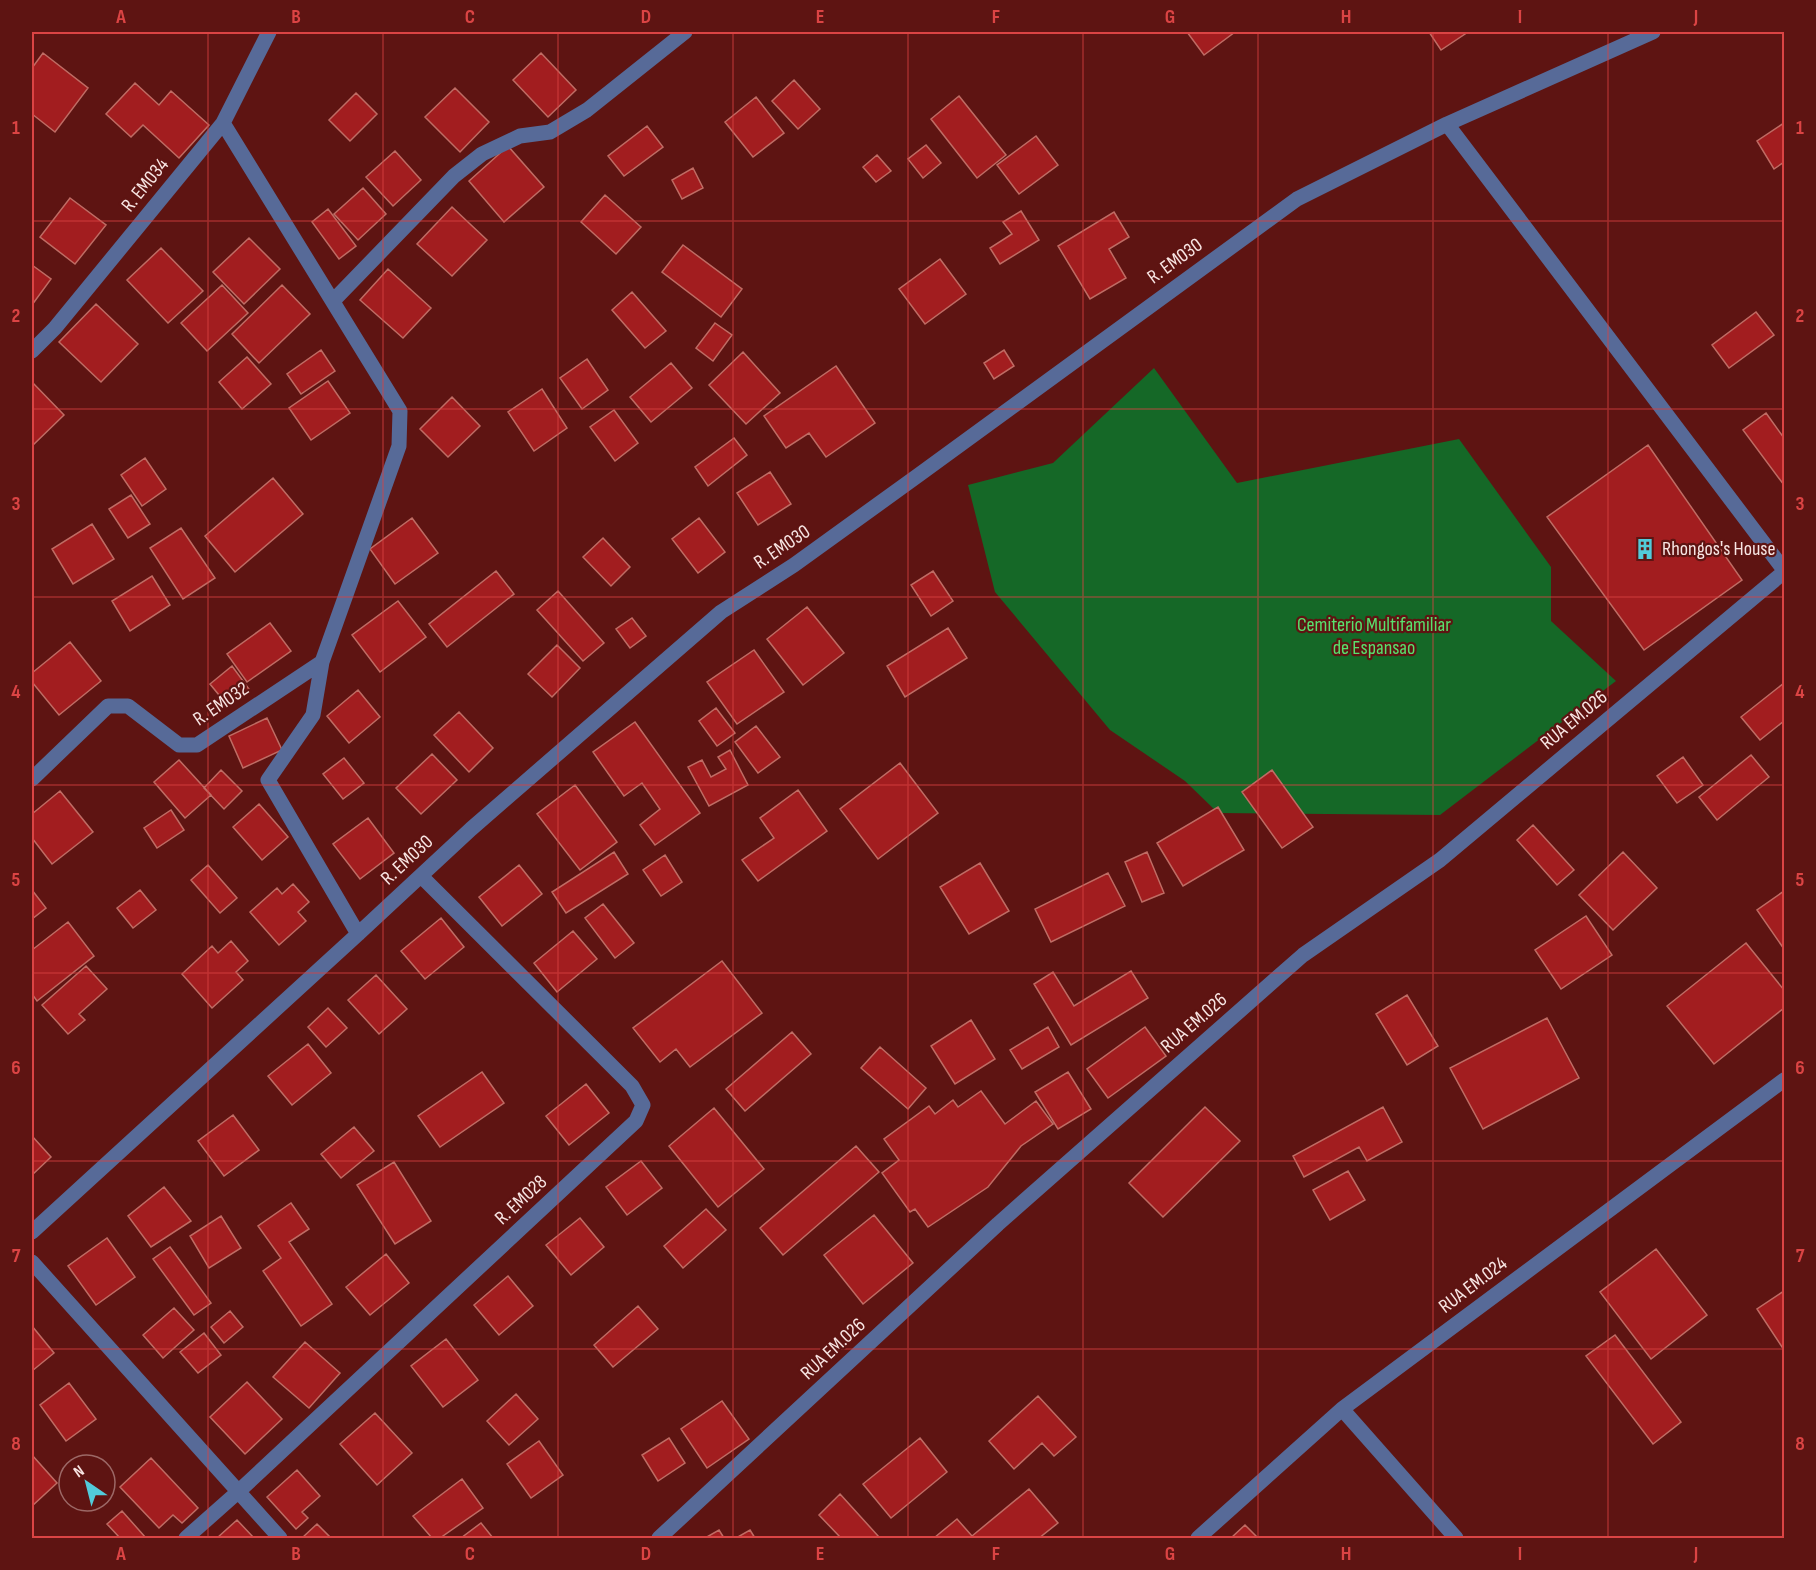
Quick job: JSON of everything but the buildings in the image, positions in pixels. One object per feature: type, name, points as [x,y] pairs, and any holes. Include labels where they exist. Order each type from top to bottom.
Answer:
[{"type":"street","name":"R. EM034","points":[[32,351],[55,328],[223,123],[269,32]]},
{"type":"street","points":[[333,301],[454,176],[482,154],[520,136],[550,132],[587,110],[685,32]]},
{"type":"street","name":"R. EM030","points":[[32,1232],[471,829],[721,612],[794,565],[1297,199],[1447,124],[1653,32]]},
{"type":"street","points":[[223,123],[400,411],[399,446],[322,662],[313,715],[268,780],[358,934]]},
{"type":"street","points":[[1447,124],[1785,571]]},
{"type":"street","name":"RUA EM.026","points":[[659,1539],[999,1224],[1303,955],[1440,860],[1785,571]]},
{"type":"street","name":"R. EM032","points":[[32,779],[108,706],[128,706],[178,745],[197,745],[322,662]]},
{"type":"street","name":"R. EM028","points":[[186,1539],[636,1121],[643,1105],[632,1086],[421,876]]},
{"type":"street","name":"RUA EM.024","points":[[1198,1539],[1342,1408],[1785,1080]]},
{"type":"street","points":[[32,1263],[280,1539]]},
{"type":"street","points":[[1342,1408],[1456,1539]]},
{"type":"green space","name":"Cemiterio Multifamiliar de Espansao","points":[[1154,368],[1237,483],[1459,439],[1551,567],[1551,621],[1616,681],[1440,815],[1218,813],[1185,781],[1110,730],[995,592],[968,485],[1053,463]]},
{"type":"place","name":"Rhongos's House","points":[[1645,549]]}]
